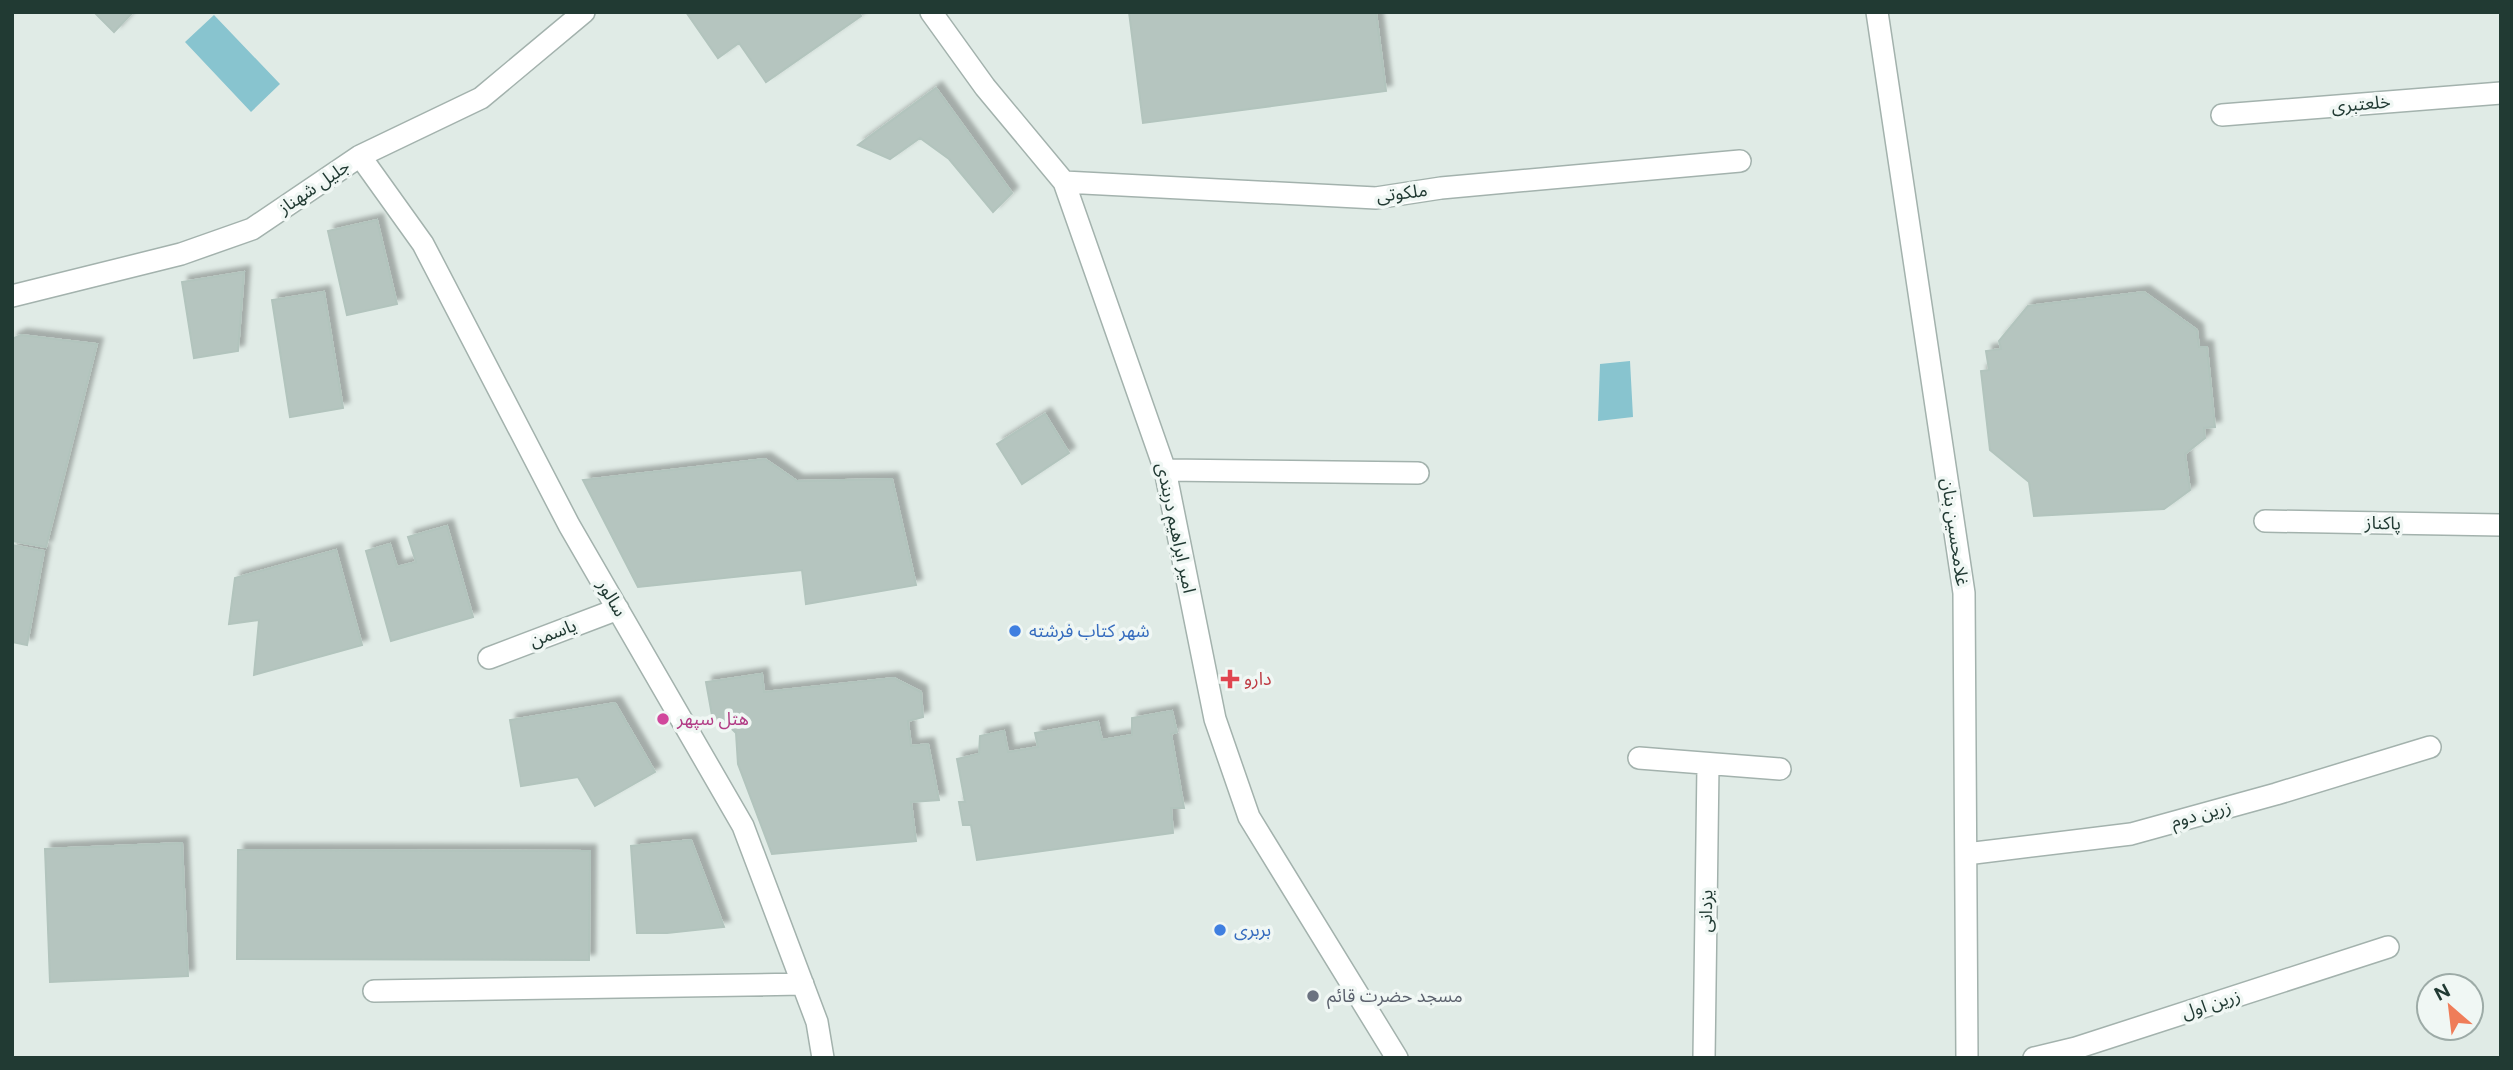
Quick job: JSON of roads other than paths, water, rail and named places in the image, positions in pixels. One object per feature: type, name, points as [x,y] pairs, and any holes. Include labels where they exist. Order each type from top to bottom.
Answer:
[{"type":"street","name":"جلیل شهناز","points":[[12,296],[181,254],[252,229],[360,156],[481,98],[584,12]]},
{"type":"street","name":"امیر ابراهیم دربندی","points":[[931,12],[985,87],[1064,181],[1165,470],[1215,719],[1249,817],[1397,1058]]},
{"type":"street","name":"غلامحسین بنان","points":[[1877,12],[1964,593],[1967,1058]]},
{"type":"street","name":"خلعتبری","points":[[2222,114],[2501,93]]},
{"type":"street","name":"سالور","points":[[360,156],[424,244],[569,524],[743,826],[817,1022],[822,1058]]},
{"type":"street","name":"ملکوتی","points":[[1064,181],[1376,198],[1441,188],[1740,161]]},
{"type":"street","points":[[1165,470],[1418,473]]},
{"type":"street","name":"پاکناز","points":[[2265,521],[2501,526]]},
{"type":"street","name":"یاسمن","points":[[489,658],[618,609]]},
{"type":"street","name":"زرین دوم","points":[[1966,854],[2131,834],[2430,747]]},
{"type":"street","points":[[1639,758],[1780,769]]},
{"type":"street","name":"یزدانی","points":[[1704,1058],[1708,765]]},
{"type":"street","name":"زرین اول","points":[[2034,1058],[2076,1048],[2388,947]]},
{"type":"street","points":[[374,991],[803,984]]},
{"type":"water","points":[[214,15],[280,84],[251,112],[185,42]]},
{"type":"water","points":[[1630,361],[1633,417],[1598,421],[1600,364]]},
{"type":"place","name":"شهر کتاب فرشته","points":[[1015,631]]},
{"type":"place","name":"دارو","points":[[1230,679]]},
{"type":"place","name":"هتل سپهر","points":[[663,719]]},
{"type":"place","name":"بربری","points":[[1220,930]]},
{"type":"place","name":"مسجد حضرت قائم","points":[[1313,996]]}]
